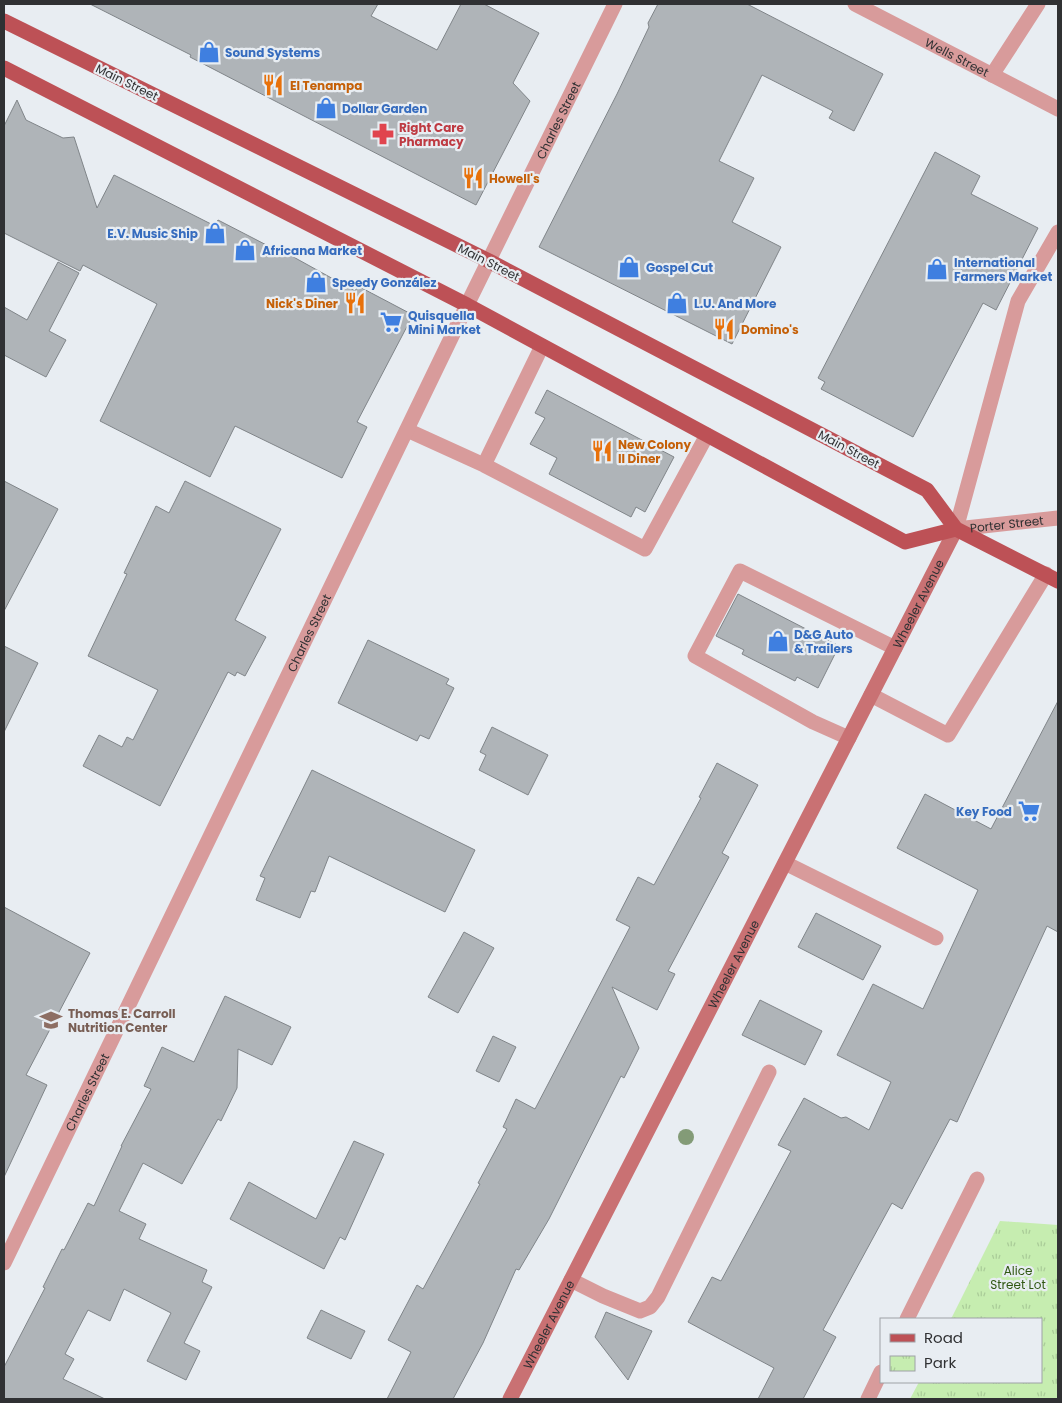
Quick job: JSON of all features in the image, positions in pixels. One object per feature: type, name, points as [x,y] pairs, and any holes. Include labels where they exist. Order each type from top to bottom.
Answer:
[{"type":"main road","name":"Main Street","points":[[5,25],[489,261],[927,490],[956,529],[1052,577]]},
{"type":"main road","points":[[4,68],[467,305],[905,542],[956,529]]},
{"type":"street","name":"Charles Street","points":[[4,1263],[467,305],[615,4]]},
{"type":"street","name":"Wells Street","points":[[856,4],[1058,109]]},
{"type":"street","points":[[992,75],[1038,4]]},
{"type":"street","points":[[956,529],[1018,301],[1058,232]]},
{"type":"street","points":[[484,465],[542,346]]},
{"type":"street","points":[[407,430],[484,465],[645,549],[707,435]]},
{"type":"street","name":"Porter Street","points":[[956,529],[1058,518]]},
{"type":"street","name":"Wheeler Avenue","points":[[510,1399],[956,529]]},
{"type":"street","points":[[849,738],[813,722],[695,656],[740,572],[895,648]]},
{"type":"street","points":[[871,695],[948,735],[1052,577]]},
{"type":"street","points":[[785,863],[936,938]]},
{"type":"street","points":[[571,1280],[640,1311],[650,1307],[658,1297],[769,1072]]},
{"type":"street","points":[[908,1318],[977,1179]]},
{"type":"street","points":[[868,1399],[880,1374]]},
{"type":"green space","name":"Alice Street Lot","points":[[1000,1221],[1058,1225],[1058,1399],[910,1399],[918,1383],[1042,1383],[1042,1318],[952,1318]]},
{"type":"building","points":[[90,4],[378,4],[371,16],[437,50],[461,4],[484,4],[539,33],[513,83],[530,101],[476,205]]},
{"type":"building","points":[[658,4],[747,4],[883,74],[854,131],[829,118],[833,111],[762,75],[719,161],[754,178],[732,222],[781,247],[732,344],[539,247],[617,94]]},
{"type":"building","points":[[17,100],[26,120],[63,138],[74,137],[97,208],[114,175],[215,226],[218,220],[278,251],[279,249],[355,291],[358,286],[413,315],[357,422],[367,427],[342,478],[235,426],[210,477],[100,421],[157,304],[83,265],[80,271],[4,233],[4,126]]},
{"type":"building","name":"International Farmers Market","points":[[935,152],[980,176],[971,194],[1038,228],[996,310],[983,303],[913,437],[821,389],[825,382],[818,378]]},
{"type":"building","points":[[58,262],[79,273],[49,331],[66,340],[46,377],[4,355],[4,307],[27,320]]},
{"type":"building","name":"New Colony II Diner","points":[[547,390],[674,457],[645,512],[636,507],[631,517],[549,474],[557,458],[530,444],[545,418],[535,413]]},
{"type":"building","points":[[4,481],[58,509],[4,611]]},
{"type":"building","points":[[185,481],[281,529],[235,620],[266,637],[245,676],[237,672],[235,676],[228,672],[160,806],[83,766],[99,735],[122,747],[127,737],[133,740],[158,690],[88,656],[127,574],[124,573],[156,506],[169,513]]},
{"type":"building","name":"D&G Auto & Trailers","points":[[738,594],[839,646],[818,688],[797,677],[795,681],[742,654],[744,650],[716,636]]},
{"type":"building","points":[[368,640],[449,679],[446,684],[454,688],[429,739],[420,735],[417,741],[338,703]]},
{"type":"building","points":[[4,646],[38,663],[4,732]]},
{"type":"building","points":[[1058,701],[1058,932],[1047,926],[957,1122],[950,1119],[902,1209],[892,1203],[823,1330],[836,1337],[803,1399],[758,1399],[774,1368],[688,1322],[712,1277],[721,1281],[791,1151],[778,1145],[804,1098],[841,1118],[846,1117],[869,1130],[891,1082],[837,1055],[873,984],[923,1009],[978,890],[897,848],[925,794],[991,829]]},
{"type":"building","points":[[492,727],[548,755],[528,795],[479,770],[486,755],[480,752]]},
{"type":"building","points":[[717,763],[758,785],[722,853],[729,857],[668,971],[675,974],[657,1010],[612,987],[639,1048],[624,1078],[621,1076],[549,1219],[519,1270],[516,1269],[483,1343],[453,1399],[387,1399],[411,1352],[388,1340],[417,1285],[423,1289],[480,1184],[478,1183],[507,1129],[503,1127],[516,1099],[535,1109],[630,927],[616,920],[638,877],[654,885],[701,798],[699,797]]},
{"type":"building","points":[[312,770],[475,850],[445,912],[329,856],[315,892],[311,891],[300,918],[256,900],[265,878],[260,876]]},
{"type":"building","points":[[4,907],[90,953],[26,1075],[47,1085],[4,1177]]},
{"type":"building","points":[[816,913],[881,946],[863,980],[798,947]]},
{"type":"building","points":[[464,932],[494,948],[458,1013],[428,997]]},
{"type":"building","points":[[225,996],[291,1027],[272,1065],[238,1049],[237,1088],[221,1121],[218,1119],[182,1184],[143,1163],[119,1211],[146,1224],[139,1239],[207,1270],[202,1282],[212,1287],[184,1343],[200,1351],[186,1380],[147,1361],[171,1313],[124,1289],[110,1321],[88,1310],[65,1354],[74,1359],[63,1379],[105,1399],[4,1399],[4,1367],[45,1288],[43,1287],[62,1249],[64,1250],[88,1203],[94,1206],[121,1146],[151,1089],[144,1086],[162,1047],[194,1062]]},
{"type":"building","points":[[760,1000],[822,1031],[805,1065],[742,1035]]},
{"type":"building","points":[[493,1036],[516,1047],[499,1082],[476,1071]]},
{"type":"building","points":[[354,1141],[384,1154],[345,1240],[340,1237],[324,1269],[230,1219],[249,1182],[316,1219]]},
{"type":"building","points":[[321,1310],[365,1331],[351,1359],[307,1338]]},
{"type":"building","points":[[606,1312],[652,1331],[628,1380],[595,1337]]},
{"type":"place","name":"Sound Systems","points":[[209,52]]},
{"type":"place","name":"El Tenampa","points":[[273,85]]},
{"type":"place","name":"Dollar Garden","points":[[326,108]]},
{"type":"place","name":"Right Care Pharmacy","points":[[383,134]]},
{"type":"place","name":"Howell's","points":[[473,178]]},
{"type":"place","name":"E.V. Music Ship","points":[[215,233]]},
{"type":"place","name":"Africana Market","points":[[245,250]]},
{"type":"place","name":"Gospel Cut","points":[[629,267]]},
{"type":"place","name":"International Farmers Market","points":[[937,269]]},
{"type":"place","name":"Speedy González","points":[[316,282]]},
{"type":"place","name":"Nick's Diner","points":[[355,303]]},
{"type":"place","name":"L.U. And More","points":[[677,303]]},
{"type":"place","name":"Quisquella Mini Market","points":[[391,322]]},
{"type":"place","name":"Domino's","points":[[724,329]]},
{"type":"place","name":"New Colony II Diner","points":[[602,451]]},
{"type":"place","name":"D&G Auto & Trailers","points":[[778,641]]},
{"type":"place","name":"Key Food","points":[[1029,811]]},
{"type":"place","name":"Thomas E. Carroll Nutrition Center","points":[[51,1020]]}]
